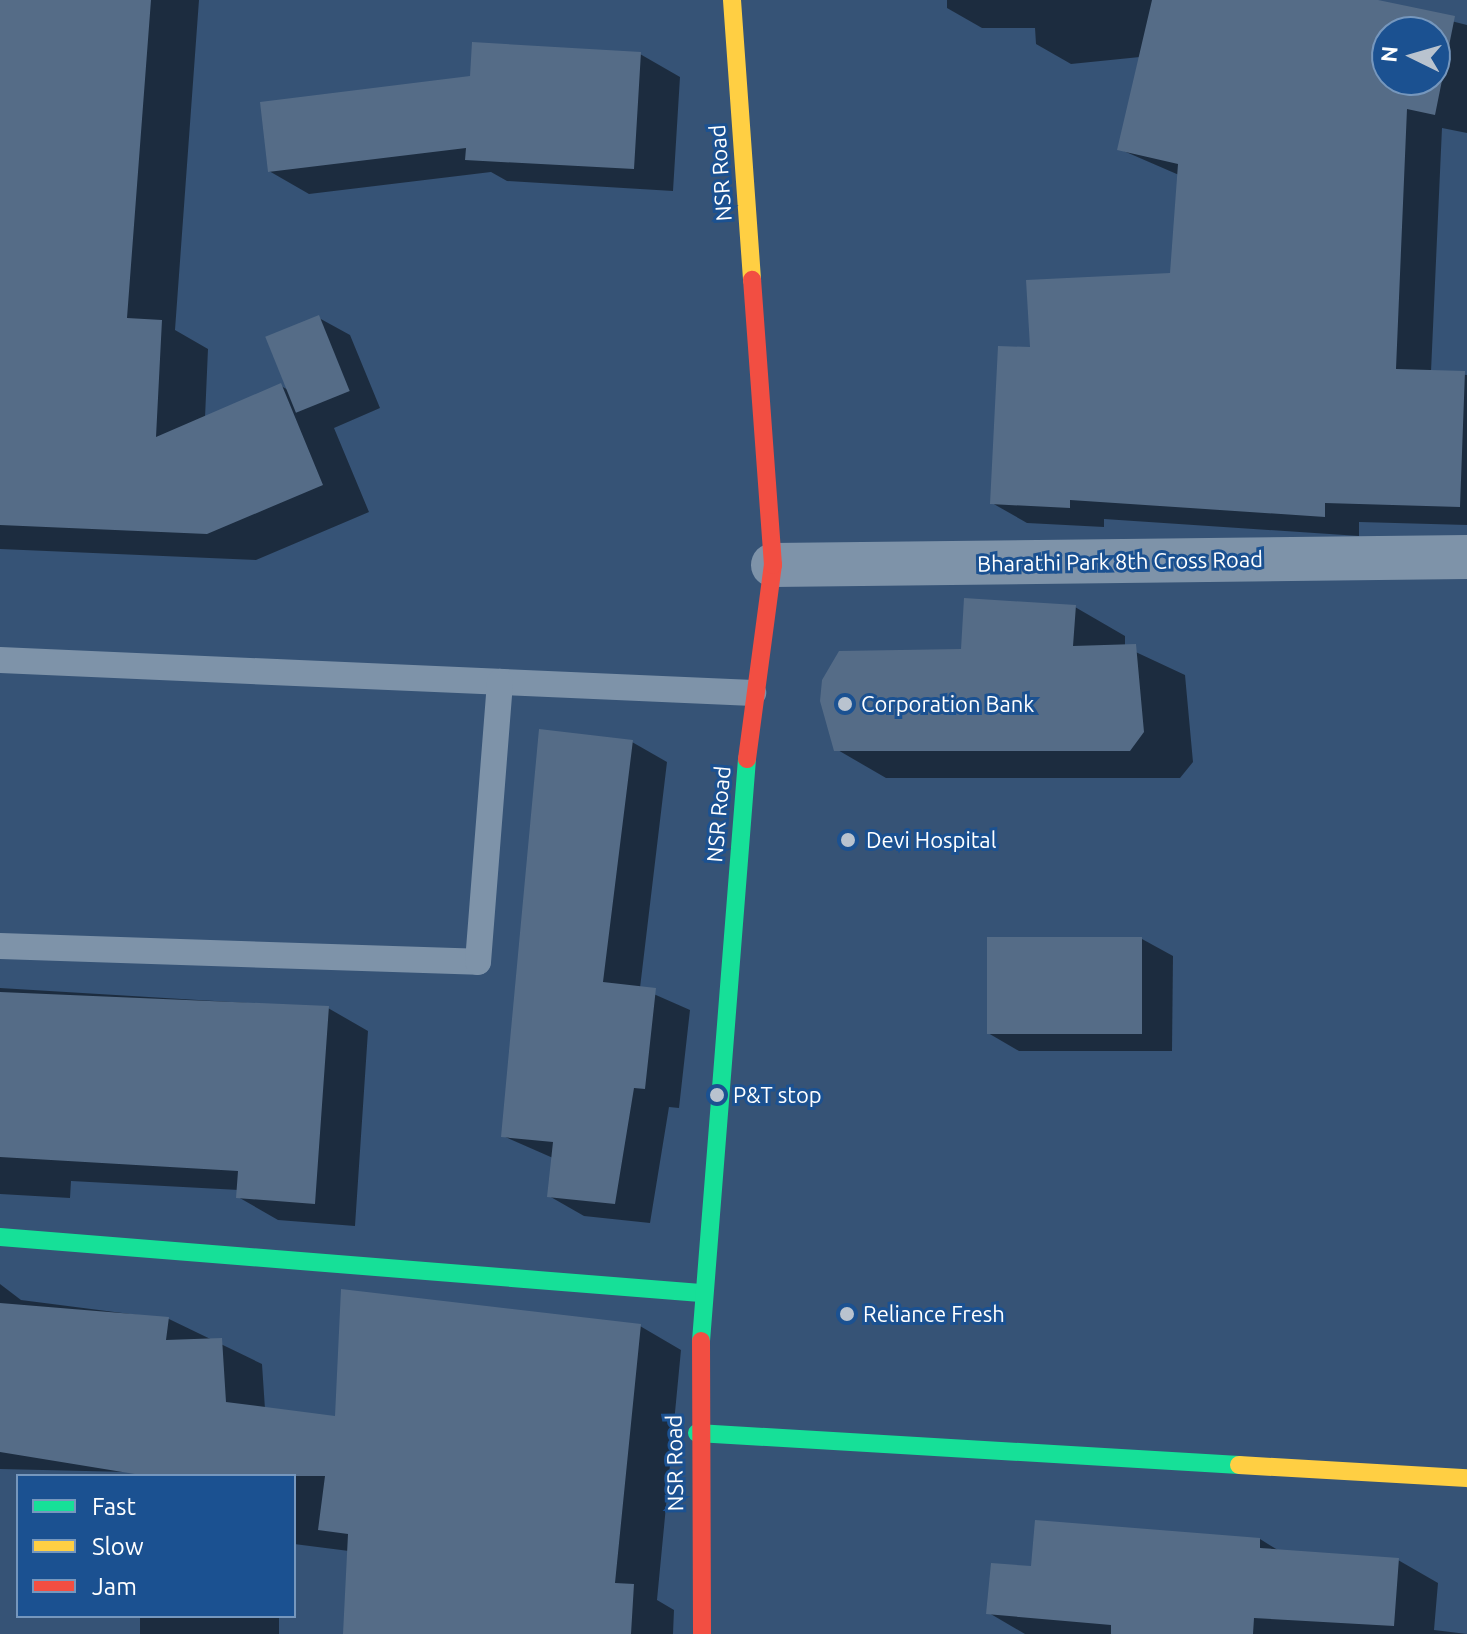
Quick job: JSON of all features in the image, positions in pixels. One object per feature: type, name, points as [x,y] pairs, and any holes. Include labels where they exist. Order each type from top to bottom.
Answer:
[{"type":"main road","name":"NSR Road","points":[[702,1634],[697,1433],[701,1293],[753,693],[773,565],[732,0]]},
{"type":"main road","points":[[0,1237],[701,1293]]},
{"type":"main road","points":[[697,1433],[1467,1478]]},
{"type":"street","name":"Bharathi Park 8th Cross Road","points":[[773,565],[1467,557]]},
{"type":"lane","points":[[0,660],[753,693]]},
{"type":"lane","points":[[0,946],[478,962],[500,682]]},
{"type":"building","points":[[0,0],[151,0],[127,318],[162,320],[156,437],[281,383],[323,485],[207,534],[0,525]]},
{"type":"building","points":[[1152,0],[1378,0],[1455,16],[1451,36],[1451,16],[1371,16],[1371,96],[1439,96],[1435,115],[1407,109],[1396,369],[1465,371],[1460,507],[1325,503],[1325,517],[1070,500],[1070,508],[990,504],[998,346],[1030,347],[1026,280],[1170,273],[1178,164],[1117,150]]},
{"type":"building","points":[[472,42],[641,52],[634,169],[465,160],[466,148],[268,172],[260,102],[470,76]]},
{"type":"building","points":[[319,315],[350,391],[296,413],[265,337]]},
{"type":"building","points":[[964,598],[1076,605],[1073,646],[1136,644],[1144,732],[1130,751],[834,751],[820,701],[822,680],[839,651],[961,649]]},
{"type":"building","points":[[539,729],[633,740],[603,982],[656,988],[645,1089],[634,1088],[615,1204],[547,1197],[553,1142],[501,1137]]},
{"type":"building","points":[[987,937],[1142,937],[1142,1034],[987,1034]]},
{"type":"building","points":[[0,992],[329,1006],[315,1204],[236,1198],[238,1171],[0,1157]]},
{"type":"building","points":[[341,1289],[641,1324],[615,1583],[634,1584],[631,1634],[343,1634],[348,1534],[318,1530],[325,1476],[135,1474],[0,1452],[0,1303],[169,1317],[166,1340],[222,1338],[226,1402],[335,1416]]},
{"type":"building","points":[[1035,1520],[1260,1538],[1260,1548],[1399,1558],[1394,1626],[1254,1618],[1253,1634],[1111,1634],[1111,1625],[986,1614],[991,1563],[1031,1566]]},
{"type":"traffic: fast","points":[[701,1341],[747,759]]},
{"type":"traffic: fast","points":[[0,1237],[701,1293]]},
{"type":"traffic: fast","points":[[697,1433],[1239,1465]]},
{"type":"traffic: slow","points":[[732,0],[752,280]]},
{"type":"traffic: slow","points":[[1239,1465],[1467,1478]]},
{"type":"traffic: jam","points":[[747,759],[773,565],[752,280]]},
{"type":"traffic: jam","points":[[701,1341],[702,1634]]},
{"type":"place","name":"Corporation Bank","points":[[845,704]]},
{"type":"place","name":"Devi Hospital","points":[[848,840]]},
{"type":"place","name":"P&T stop","points":[[717,1095]]},
{"type":"place","name":"Reliance Fresh","points":[[847,1314]]}]
